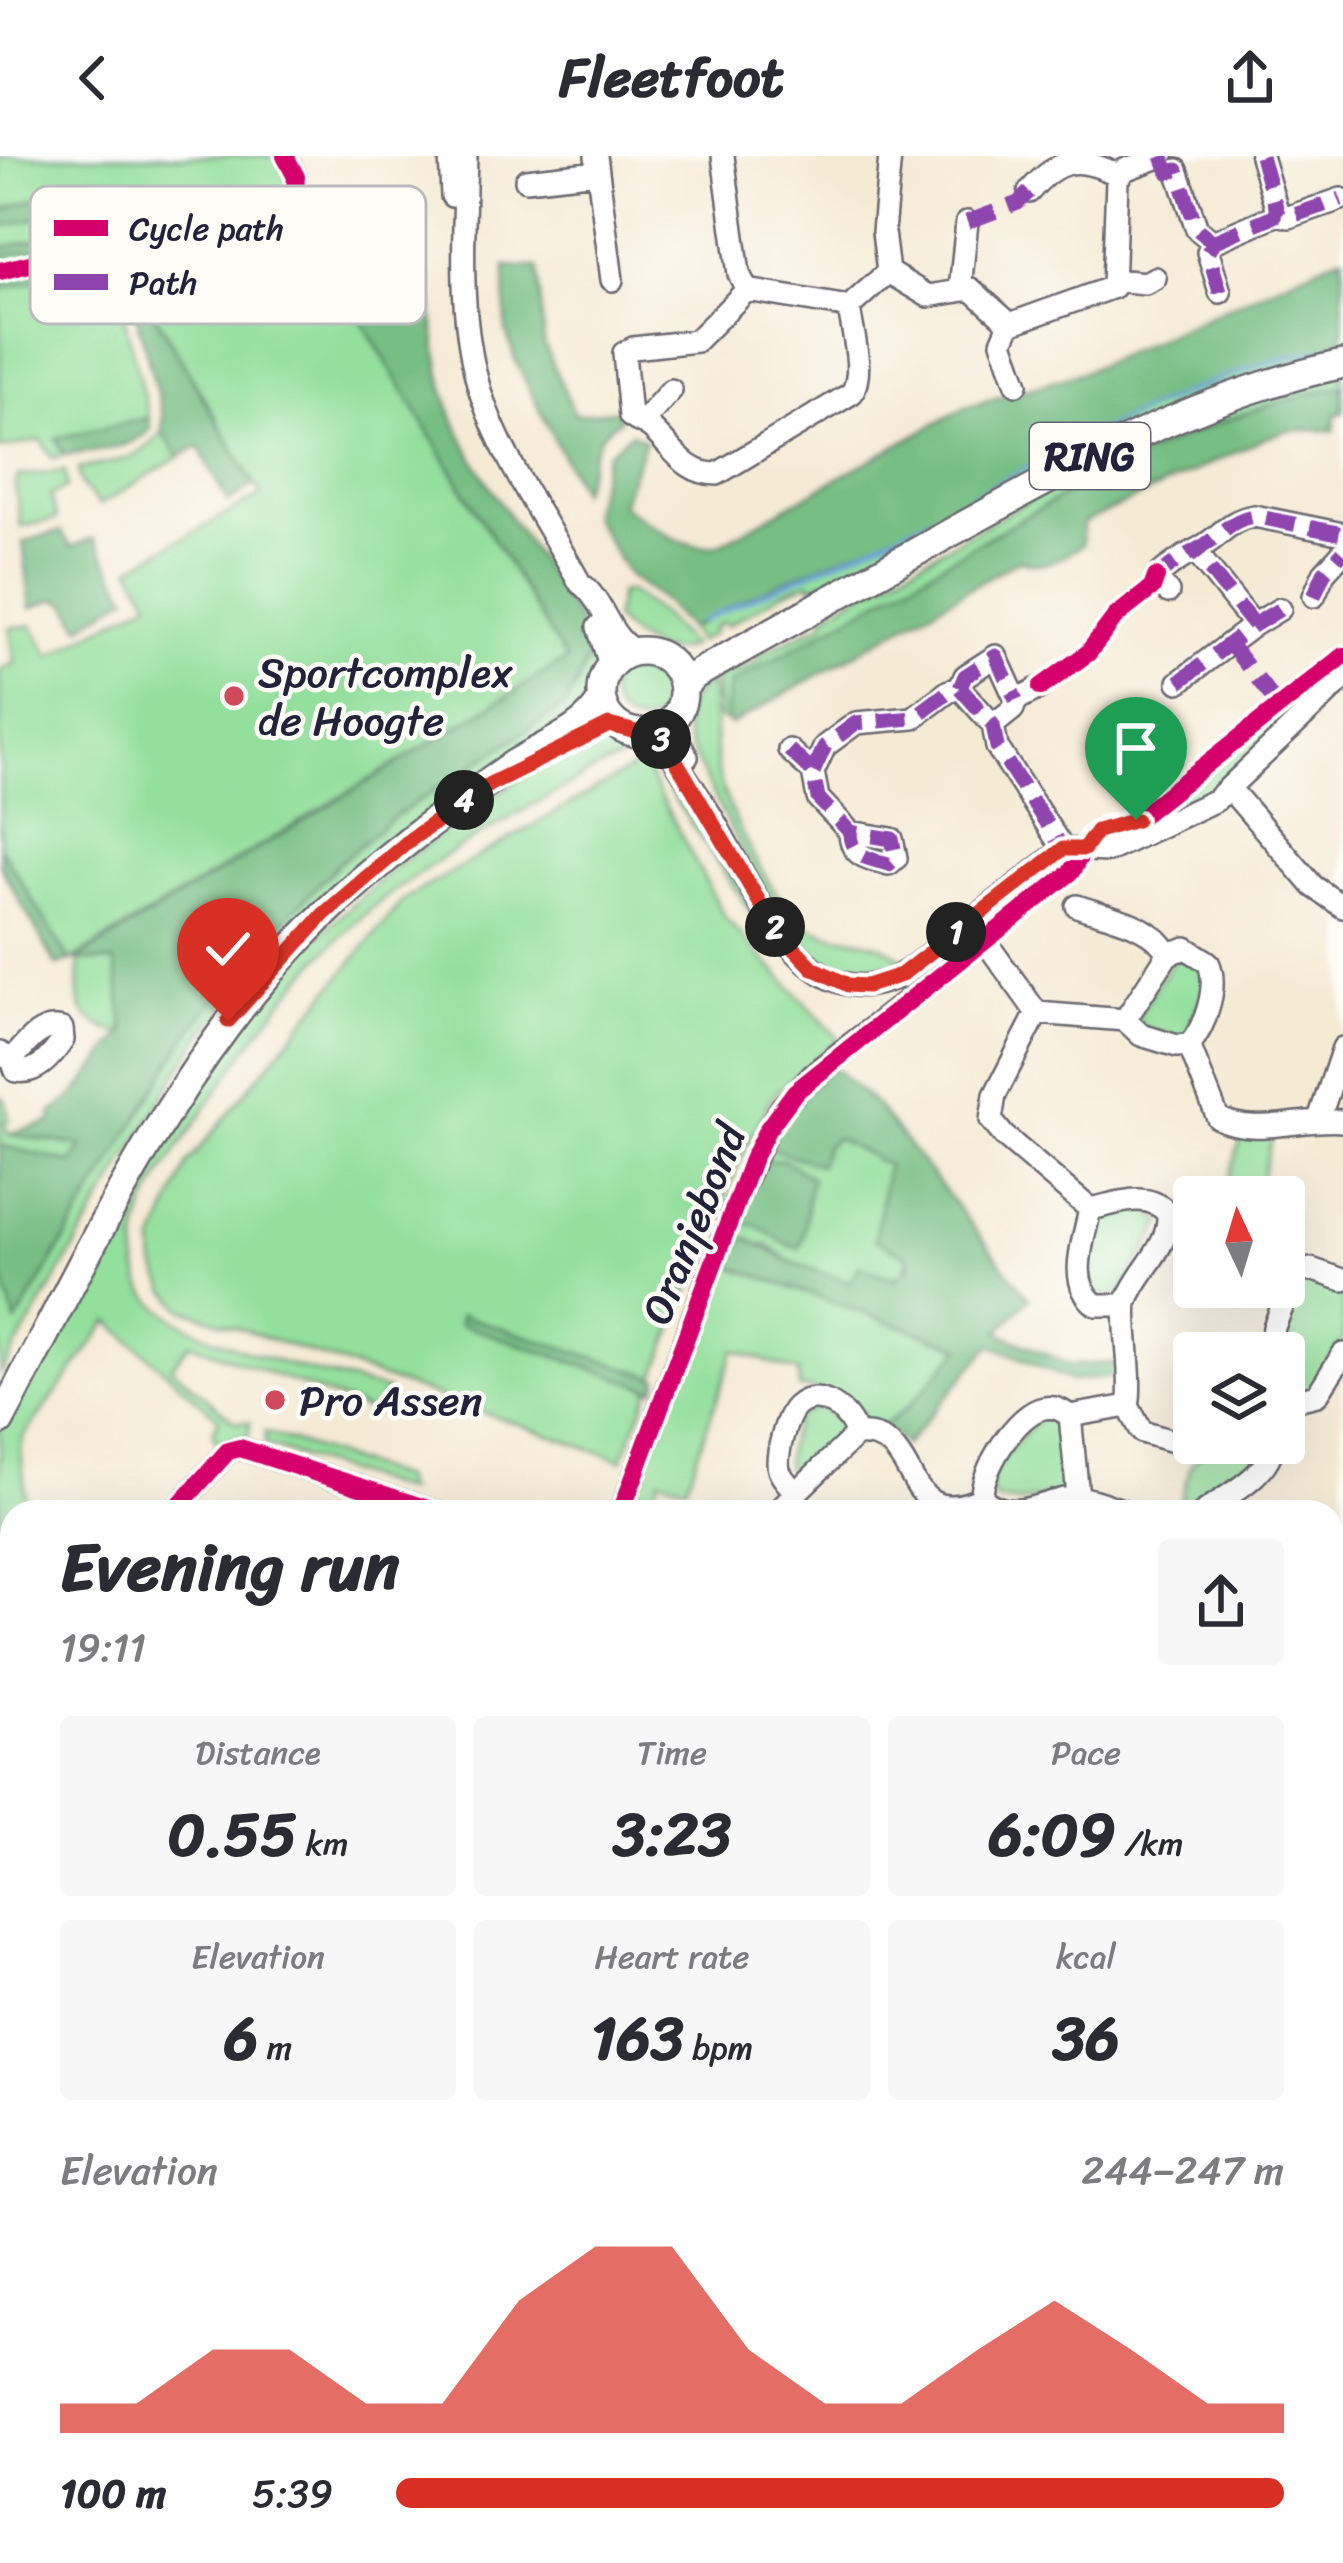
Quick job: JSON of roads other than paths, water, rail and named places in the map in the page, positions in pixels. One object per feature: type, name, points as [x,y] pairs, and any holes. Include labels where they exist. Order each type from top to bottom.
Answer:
[{"type":"main road","name":"RING","points":[[677,674],[695,675],[852,584],[1145,429],[1253,387],[1343,364]]},
{"type":"main road","points":[[635,651],[658,653],[677,674],[682,701],[663,725],[627,730],[609,713],[602,682],[610,665],[635,651]]},
{"type":"main road","points":[[0,1385],[57,1304],[157,1126],[244,1001],[285,953],[364,877],[490,784],[515,775],[595,729],[609,713]]},
{"type":"main road","points":[[0,1421],[57,1304]]},
{"type":"street","points":[[286,156],[296,177]]},
{"type":"street","points":[[450,156],[456,245],[462,255],[470,348],[483,399],[580,583],[589,589],[619,640],[635,651]]},
{"type":"street","points":[[462,255],[466,156]]},
{"type":"street","points":[[723,156],[739,274],[747,290]]},
{"type":"street","points":[[888,272],[883,232],[890,156]]},
{"type":"street","points":[[1262,156],[1278,214]]},
{"type":"street","points":[[1029,191],[1043,174],[1072,160],[1088,160],[1120,176]]},
{"type":"street","points":[[1120,176],[1136,164],[1170,163],[1197,230],[1213,242]]},
{"type":"street","points":[[526,180],[597,164],[612,280]]},
{"type":"street","points":[[1017,384],[1002,342],[1010,324],[1106,291],[1115,280],[1120,176]]},
{"type":"street","points":[[1220,292],[1208,252],[1213,242],[1278,214],[1289,217],[1341,200]]},
{"type":"street","points":[[960,290],[967,222]]},
{"type":"street","points":[[849,307],[888,272]]},
{"type":"street","points":[[888,272],[928,296],[971,290],[1010,324]]},
{"type":"street","points":[[1115,280],[1144,284],[1155,278]]},
{"type":"street","points":[[747,290],[849,307]]},
{"type":"street","points":[[747,290],[696,340],[624,353],[628,409],[634,421],[643,422],[686,466],[702,474],[717,474],[852,393],[857,371],[849,307]]},
{"type":"street","points":[[643,422],[671,390]]},
{"type":"street","points":[[1168,592],[1156,577],[1227,524],[1254,516],[1343,534]]},
{"type":"street","points":[[1195,551],[1254,625]]},
{"type":"street","points":[[1314,596],[1324,573],[1343,553]]},
{"type":"street","points":[[580,583],[610,665]]},
{"type":"street","points":[[1179,682],[1280,609]]},
{"type":"street","points":[[960,688],[965,676],[997,656],[1016,700],[1013,709],[993,725]]},
{"type":"street","points":[[663,725],[665,742],[774,927],[829,979],[867,986],[921,975],[971,920],[1063,849],[1108,851],[1216,800],[1343,679]]},
{"type":"street","points":[[1016,700],[1041,687]]},
{"type":"street","points":[[960,688],[993,725],[997,747],[1063,849]]},
{"type":"street","points":[[813,772],[825,746],[856,723],[913,718],[960,688]]},
{"type":"street","points":[[789,749],[813,772],[818,798],[850,832]]},
{"type":"street","points":[[1230,789],[1313,886],[1343,907]]},
{"type":"street","points":[[1077,906],[1146,930],[1168,954]]},
{"type":"street","points":[[971,920],[1037,1012],[1125,1020],[1141,1035],[1177,1046],[1189,1045],[1198,1034],[1213,987],[1208,962],[1180,948],[1168,954],[1125,1020]]},
{"type":"street","name":"Oranjebond","points":[[625,1500],[767,1130],[795,1091],[854,1029],[921,975],[985,940]]},
{"type":"street","points":[[1037,1012],[995,1095],[991,1120],[1090,1210]]},
{"type":"street","points":[[1189,1045],[1218,1118],[1249,1128],[1319,1119],[1343,1121]]},
{"type":"street","points":[[1319,1119],[1343,1048]]},
{"type":"street","points":[[1090,1210],[1146,1199],[1168,1214],[1166,1237],[1124,1305],[1131,1366],[1128,1406],[1142,1432],[1173,1441]]},
{"type":"street","points":[[1090,1210],[1080,1286],[1096,1305],[1124,1305]]},
{"type":"street","points":[[1273,1332],[1296,1273],[1311,1269],[1343,1280]]},
{"type":"street","points":[[1305,1398],[1317,1395],[1343,1354]]},
{"type":"street","points":[[797,1494],[778,1465],[792,1411],[798,1405],[830,1404],[847,1415],[856,1435]]},
{"type":"street","points":[[982,1498],[989,1462],[1033,1411],[1051,1407],[1070,1416],[1128,1406]]},
{"type":"street","points":[[1070,1416],[1078,1496]]},
{"type":"street","points":[[790,1500],[856,1435],[877,1434],[890,1442],[917,1489],[931,1500]]},
{"type":"street","points":[[184,1500],[228,1451],[240,1448],[400,1500]]},
{"type":"street","points":[[1220,1500],[1266,1464]]},
{"type":"street","points":[[1061,1500],[1078,1496],[1090,1500]]},
{"type":"street","points":[[976,1500],[982,1498]]},
{"type":"waterway","points":[[700,622],[911,527],[1186,392],[1289,357],[1343,345]]},
{"type":"place","name":"Sportcomplex de Hoogte","points":[[234,696]]},
{"type":"place","name":"Pro Assen","points":[[275,1400]]}]
